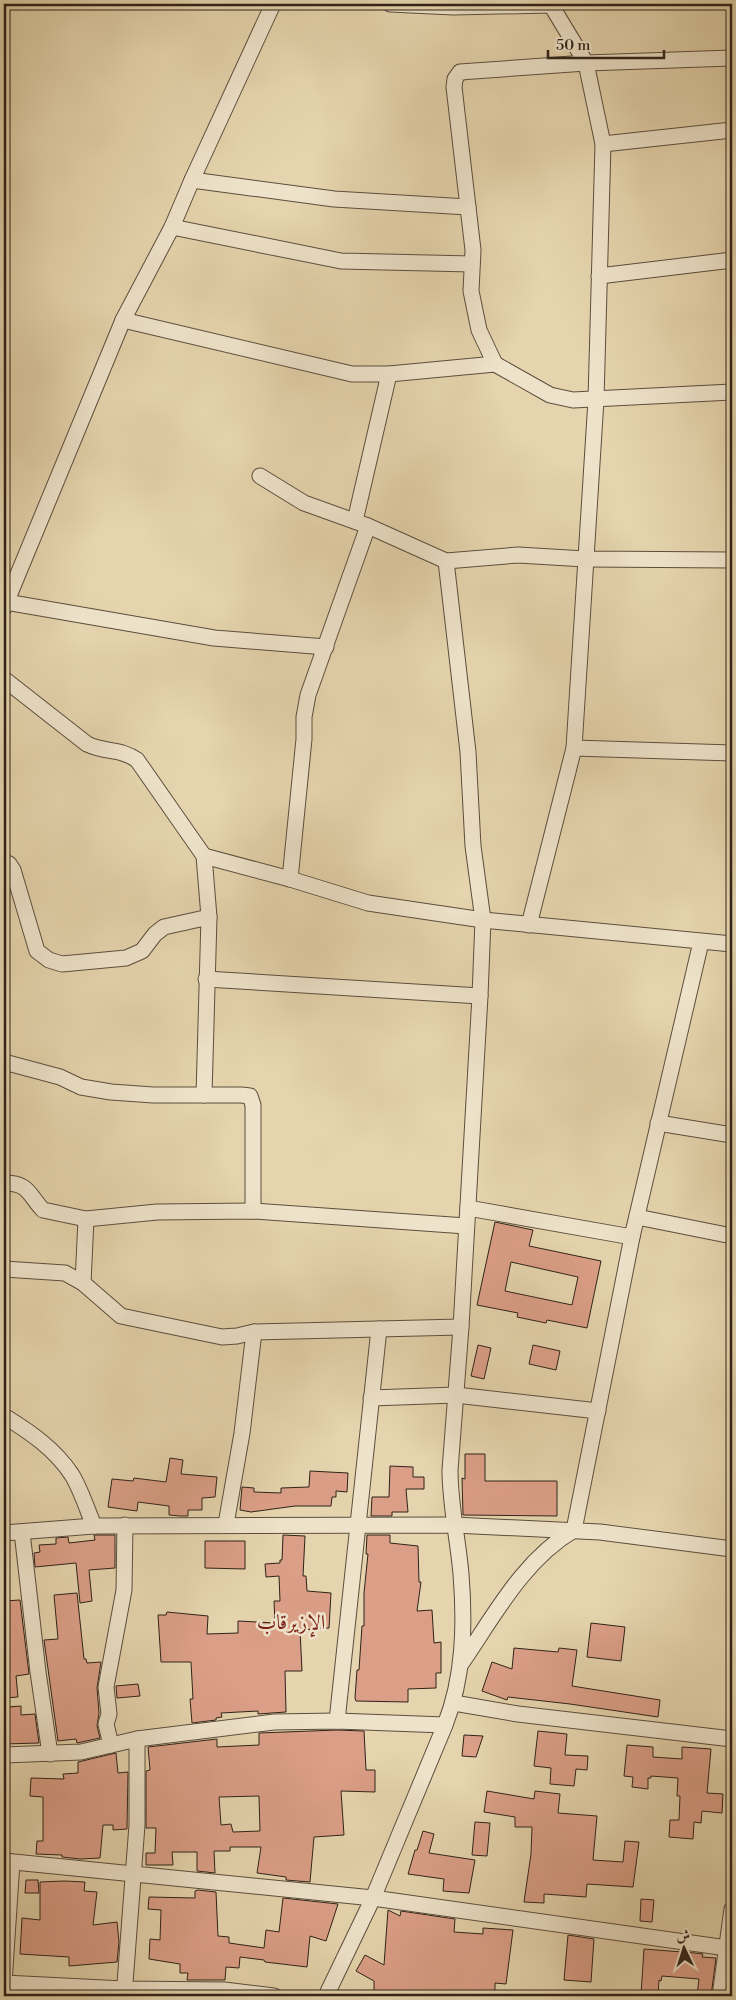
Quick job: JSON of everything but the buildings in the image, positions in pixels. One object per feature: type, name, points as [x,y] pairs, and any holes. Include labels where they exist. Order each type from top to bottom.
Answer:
[{"type":"street","points":[[273,4],[172,227],[122,320],[5,605],[214,638],[326,647]]},
{"type":"street","points":[[390,4],[453,7],[551,4],[586,63],[603,144],[596,400],[574,748],[529,925]]},
{"type":"street","points":[[495,364],[479,330],[471,291],[473,250],[454,87],[455,79],[460,72],[586,63],[732,58]]},
{"type":"street","points":[[603,144],[732,130]]},
{"type":"street","points":[[192,180],[334,199],[468,207]]},
{"type":"street","points":[[172,227],[341,261],[472,264]]},
{"type":"street","points":[[599,276],[732,260]]},
{"type":"street","points":[[122,320],[352,374],[389,374],[495,364],[550,395],[574,400],[732,392]]},
{"type":"street","points":[[290,878],[304,739],[304,717],[308,695],[326,647],[362,524],[389,374]]},
{"type":"street","points":[[260,476],[304,503],[362,524],[446,561],[518,555],[585,559],[732,560]]},
{"type":"street","points":[[326,1996],[373,1898],[454,1703],[461,1664],[461,1582],[450,1470],[461,1327],[483,920],[473,846],[468,752],[446,561]]},
{"type":"street","points":[[4,679],[87,744],[100,750],[128,754],[137,760],[204,856],[209,917],[204,1095]]},
{"type":"street","points":[[574,748],[732,753]]},
{"type":"street","points":[[204,856],[290,878],[368,903],[483,920],[732,944]]},
{"type":"street","points":[[4,862],[9,864],[13,870],[37,951],[49,960],[62,964],[126,958],[142,951],[155,934],[164,927],[209,917]]},
{"type":"street","points":[[461,1664],[529,1566],[558,1539],[574,1530],[632,1237],[702,942]]},
{"type":"street","points":[[206,979],[480,996]]},
{"type":"street","points":[[4,1062],[60,1077],[81,1086],[111,1092],[153,1096],[250,1096],[253,1104],[253,1211]]},
{"type":"street","points":[[658,1123],[732,1135]]},
{"type":"street","points":[[4,1183],[13,1183],[26,1187],[43,1210],[86,1218],[157,1212],[253,1211],[466,1226]]},
{"type":"street","points":[[468,1208],[632,1237]]},
{"type":"street","points":[[637,1217],[732,1236]]},
{"type":"street","points":[[83,1283],[86,1218]]},
{"type":"street","points":[[4,1269],[64,1273],[83,1283],[121,1316],[222,1337],[254,1332],[461,1327]]},
{"type":"street","points":[[337,1721],[379,1329]]},
{"type":"street","points":[[226,1524],[242,1433],[254,1332]]},
{"type":"street","points":[[371,1398],[456,1395],[598,1411]]},
{"type":"street","points":[[4,1416],[32,1433],[64,1463],[73,1477],[94,1526]]},
{"type":"street","points":[[111,1745],[106,1724],[109,1714],[106,1686],[124,1590],[125,1525]]},
{"type":"street","points":[[4,1534],[125,1525],[454,1525],[574,1530],[732,1549]]},
{"type":"street","points":[[22,1532],[38,1672],[50,1754]]},
{"type":"street","points":[[454,1703],[518,1714],[732,1739]]},
{"type":"street","points":[[4,1755],[82,1752],[137,1739],[274,1722],[337,1721],[445,1725]]},
{"type":"street","points":[[124,1993],[137,1825],[137,1739]]},
{"type":"street","points":[[274,1996],[224,1990],[124,1993],[4,1983],[8,1862],[373,1898],[727,1948]]},
{"type":"street","points":[[720,1996],[732,1909]]},
{"type":"district","name":"الإزيرقاب","points":[[291,1622]]}]
